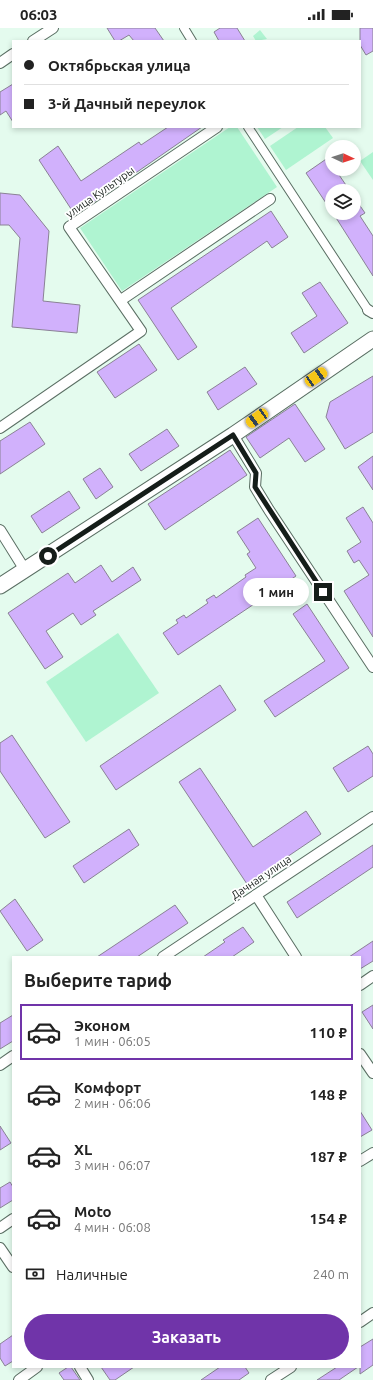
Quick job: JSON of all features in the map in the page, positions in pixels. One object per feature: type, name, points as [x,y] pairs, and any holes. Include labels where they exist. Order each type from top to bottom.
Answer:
[{"type":"main road","points":[[0,586],[233,435],[373,339]]},
{"type":"street","points":[[34,40],[52,28]]},
{"type":"street","points":[[184,28],[191,40]]},
{"type":"street","points":[[0,63],[12,55]]},
{"type":"street","name":"улица Культуры","points":[[0,428],[141,331],[69,227],[216,128]]},
{"type":"street","points":[[249,128],[371,312]]},
{"type":"street","points":[[120,300],[270,199]]},
{"type":"street","points":[[233,435],[256,473],[255,487],[268,510],[373,667]]},
{"type":"street","points":[[0,530],[25,570]]},
{"type":"street","name":"Дачная улица","points":[[164,956],[373,817]]},
{"type":"street","points":[[256,895],[295,956]]},
{"type":"street","points":[[361,984],[373,976]]},
{"type":"street","points":[[361,1055],[373,1073]]},
{"type":"street","points":[[0,1065],[12,1057]]},
{"type":"street","points":[[361,1160],[373,1153]]},
{"type":"street","points":[[0,1228],[12,1220]]},
{"type":"street","points":[[0,1248],[12,1266]]},
{"type":"street","points":[[361,1321],[373,1313]]},
{"type":"street","points":[[19,1380],[36,1368]]},
{"type":"street","points":[[81,1368],[88,1380]]},
{"type":"street","points":[[271,1380],[289,1368]]},
{"type":"green space","points":[[260,30],[267,39],[255,40],[253,36]]},
{"type":"green space","points":[[229,128],[238,128],[277,187],[122,291],[80,228]]},
{"type":"green space","points":[[258,128],[282,128],[265,139]]},
{"type":"green space","points":[[297,128],[326,128],[333,138],[330,140],[325,140],[325,143],[286,170],[270,146]]},
{"type":"green space","points":[[373,152],[373,180],[361,162],[361,160]]},
{"type":"green space","points":[[118,633],[159,693],[86,742],[46,682]]},
{"type":"building","points":[[107,28],[155,28],[163,40],[133,40],[129,35],[121,40],[114,40]]},
{"type":"building","points":[[220,28],[237,28],[244,40],[218,40],[214,32]]},
{"type":"building","points":[[360,28],[373,28],[373,51],[366,55],[361,47]]},
{"type":"building","points":[[12,85],[12,120],[6,111],[0,115],[0,92]]},
{"type":"building","points":[[166,128],[201,128],[75,215],[39,160],[58,146],[81,181],[139,142],[141,145]]},
{"type":"building","points":[[325,160],[325,176],[340,176],[345,184],[325,184],[325,202],[306,173]]},
{"type":"building","points":[[0,193],[20,195],[49,231],[43,301],[80,305],[77,333],[12,327],[20,238],[9,225],[0,225]]},
{"type":"building","points":[[361,207],[365,213],[361,215]]},
{"type":"building","points":[[271,211],[288,237],[272,248],[267,241],[171,308],[197,347],[178,360],[138,300]]},
{"type":"building","points":[[361,218],[373,236],[373,276],[337,220],[361,220]]},
{"type":"building","points":[[320,282],[348,323],[304,353],[291,333],[317,316],[302,293]]},
{"type":"building","points":[[139,344],[157,370],[115,398],[97,372]]},
{"type":"building","points":[[245,367],[257,384],[218,410],[207,392]]},
{"type":"building","points":[[373,376],[373,432],[345,449],[326,417],[330,402]]},
{"type":"building","points":[[295,404],[325,449],[305,462],[289,438],[260,458],[246,437]]},
{"type":"building","points":[[30,422],[45,444],[0,474],[0,441]]},
{"type":"building","points":[[167,429],[179,446],[141,471],[129,454]]},
{"type":"building","points":[[230,450],[247,475],[165,530],[148,504]]},
{"type":"building","points":[[373,456],[373,490],[358,467]]},
{"type":"building","points":[[100,468],[113,487],[96,499],[83,479]]},
{"type":"building","points":[[69,491],[80,508],[42,533],[31,516]]},
{"type":"building","points":[[363,507],[373,523],[373,637],[344,591],[369,575],[359,560],[354,563],[347,551],[361,542],[346,518]]},
{"type":"building","points":[[258,518],[296,576],[178,655],[163,633],[178,623],[176,620],[184,615],[186,618],[208,603],[206,600],[214,595],[216,598],[256,568],[247,554],[250,552],[237,532]]},
{"type":"building","points":[[101,565],[112,582],[133,567],[141,580],[93,611],[96,615],[81,625],[73,613],[46,631],[63,657],[45,669],[8,613],[68,573],[75,583]]},
{"type":"building","points":[[307,604],[349,668],[275,717],[264,701],[325,661],[293,614]]},
{"type":"building","points":[[220,685],[236,710],[116,790],[100,766]]},
{"type":"building","points":[[12,735],[70,822],[45,838],[0,771],[0,743]]},
{"type":"building","points":[[368,746],[373,754],[373,776],[348,792],[333,768]]},
{"type":"building","points":[[200,768],[253,847],[306,811],[321,834],[247,884],[179,782]]},
{"type":"building","points":[[129,829],[139,845],[84,883],[73,866]]},
{"type":"building","points":[[373,845],[373,867],[297,918],[287,902]]},
{"type":"building","points":[[15,899],[43,940],[27,951],[0,911]]},
{"type":"building","points":[[175,905],[188,923],[138,956],[98,956]]},
{"type":"building","points":[[243,927],[254,942],[233,956],[204,956],[225,942],[223,940]]},
{"type":"building","points":[[373,941],[373,961],[361,968],[361,956],[350,956]]},
{"type":"building","points":[[373,1005],[373,1029],[362,1012]]},
{"type":"building","points":[[12,1016],[12,1042],[0,1049],[0,1023]]},
{"type":"building","points":[[361,1113],[372,1130],[361,1136]]},
{"type":"building","points":[[0,1126],[11,1143],[0,1150]]},
{"type":"building","points":[[10,1182],[12,1185],[12,1201],[0,1208],[0,1188]]},
{"type":"building","points":[[12,1336],[12,1362],[5,1366],[0,1358],[0,1344]]},
{"type":"building","points":[[373,1339],[373,1365],[360,1374],[361,1368],[361,1346]]},
{"type":"building","points":[[66,1368],[72,1368],[80,1380],[64,1380],[59,1373]]},
{"type":"building","points":[[102,1368],[133,1368],[115,1380],[110,1380]]},
{"type":"building","points":[[219,1368],[246,1368],[249,1373],[239,1380],[201,1380]]},
{"type":"building","points":[[335,1368],[357,1368],[339,1380],[317,1380]]},
{"type":"route","points":[[48,556],[233,435],[256,473],[255,487],[268,510],[323,592]]}]
